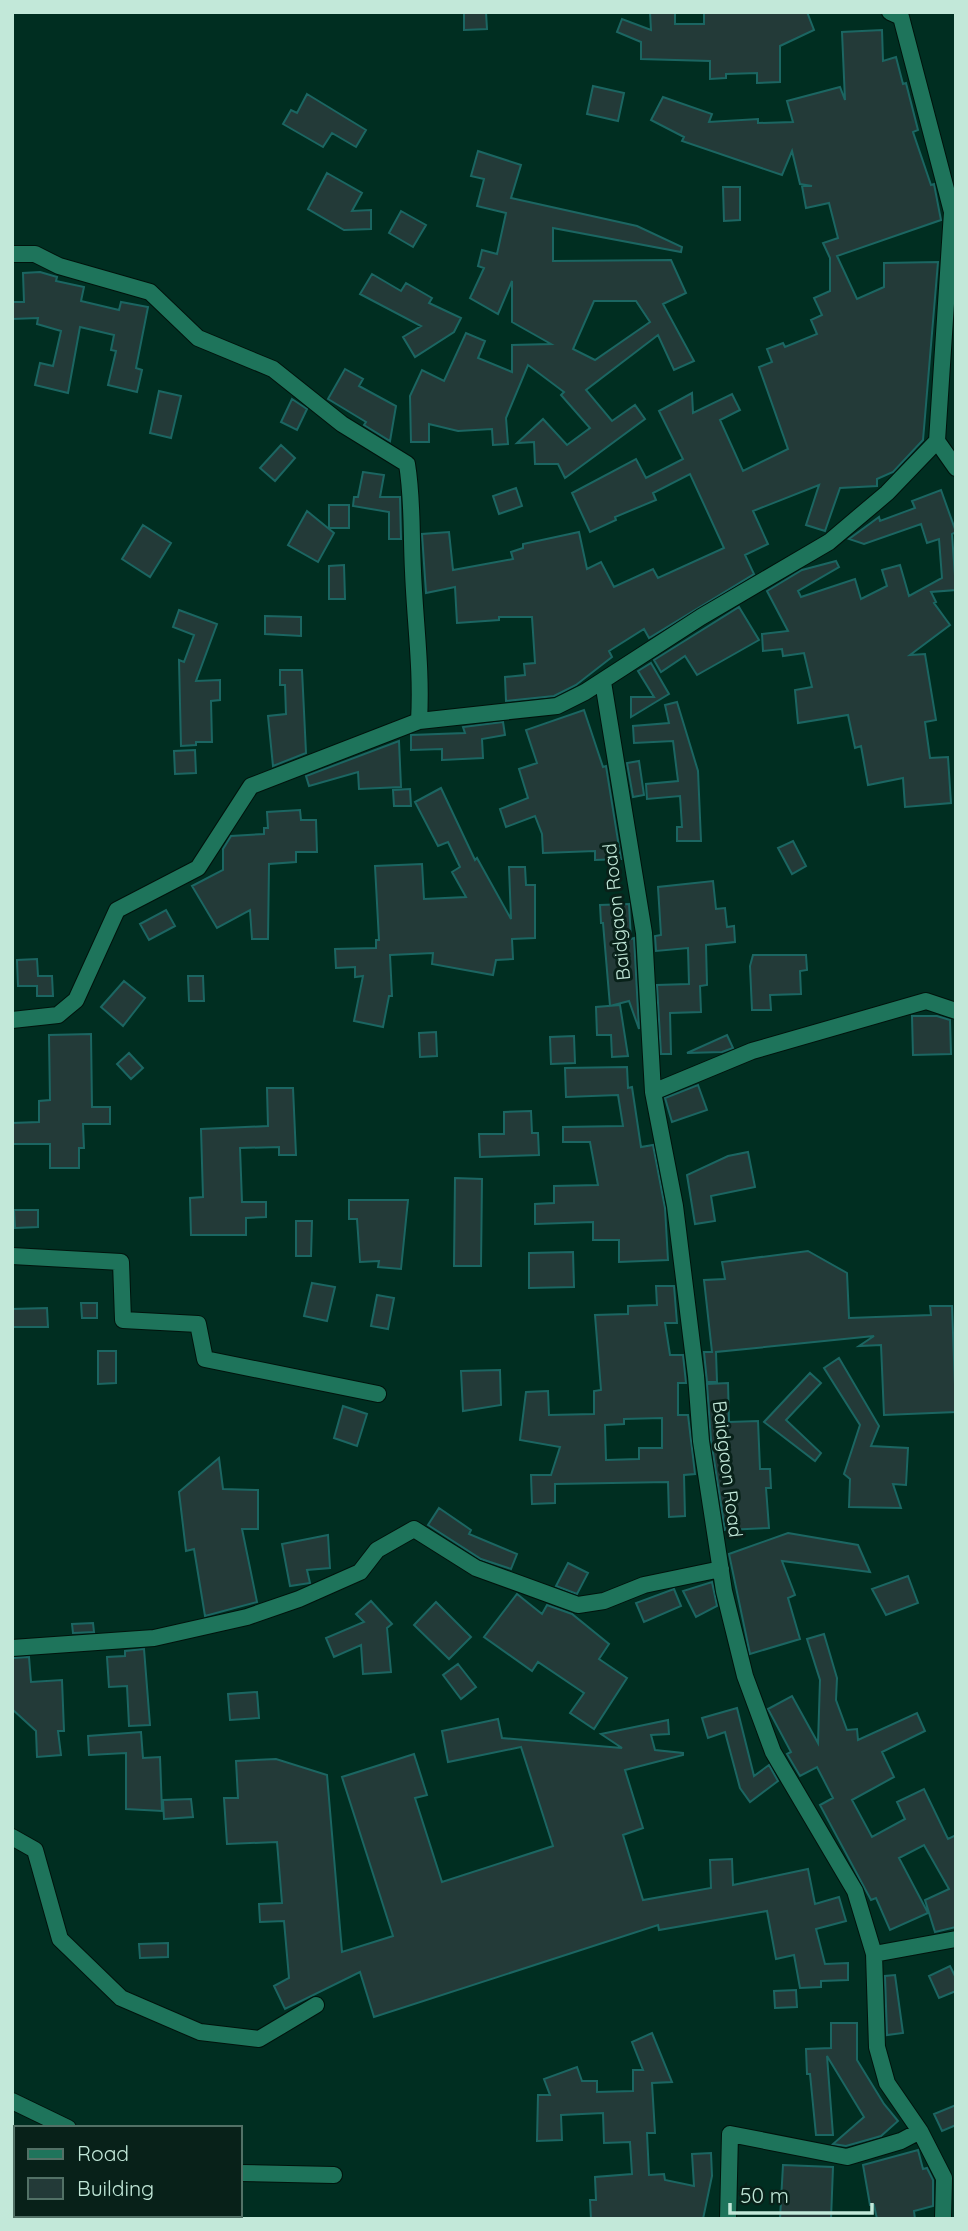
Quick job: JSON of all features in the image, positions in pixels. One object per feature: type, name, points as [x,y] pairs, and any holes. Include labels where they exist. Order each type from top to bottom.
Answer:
[{"type":"street","points":[[12,1020],[58,1015],[76,1000],[117,910],[198,868],[251,786],[419,721],[557,706],[603,682],[701,617],[829,542],[887,494],[937,441],[954,212],[901,17],[890,12]]},
{"type":"street","points":[[12,254],[35,254],[59,266],[150,292],[198,338],[272,369],[342,424],[407,464],[414,508],[413,571],[422,672],[419,721]]},
{"type":"street","points":[[937,441],[956,468]]},
{"type":"street","name":"Baidgaon Road","points":[[603,682],[643,933],[653,1092],[675,1206],[696,1376],[701,1441],[720,1569],[745,1676],[773,1752],[855,1891],[874,1954],[877,2047],[887,2083],[920,2131],[944,2178],[943,2218]]},
{"type":"street","points":[[653,1092],[752,1051],[926,1001],[956,1011]]},
{"type":"street","points":[[12,1256],[121,1262],[122,1320],[198,1324],[205,1359],[378,1394]]},
{"type":"street","points":[[12,1648],[154,1638],[247,1617],[299,1599],[360,1572],[377,1550],[414,1529],[476,1568],[578,1605],[604,1601],[644,1585],[720,1569]]},
{"type":"street","points":[[12,1836],[35,1850],[60,1939],[121,1998],[200,2032],[259,2039],[316,2006]]},
{"type":"street","points":[[874,1954],[956,1939]]},
{"type":"street","points":[[12,2101],[64,2126]]},
{"type":"street","points":[[728,2219],[730,2134],[847,2157],[901,2141],[920,2131]]},
{"type":"street","points":[[242,2173],[334,2175]]},
{"type":"street","points":[[943,2218],[951,2219]]},
{"type":"building","points":[[464,12],[486,12],[487,29],[464,30]]},
{"type":"building","points":[[650,12],[675,12],[675,24],[704,24],[704,12],[807,12],[814,30],[780,46],[780,82],[757,83],[757,73],[726,74],[726,78],[710,79],[710,61],[641,59],[641,42],[617,32],[622,19],[651,30]]},
{"type":"building","points":[[882,30],[883,61],[896,57],[903,84],[906,83],[918,130],[913,132],[931,185],[934,184],[941,220],[837,256],[857,299],[884,287],[884,263],[938,262],[923,440],[893,472],[877,479],[877,486],[840,488],[825,531],[806,525],[819,485],[753,511],[768,544],[745,555],[754,574],[649,638],[644,629],[609,651],[612,657],[576,685],[554,696],[506,701],[505,677],[525,675],[524,664],[535,663],[532,617],[499,617],[499,620],[457,623],[455,587],[426,593],[422,534],[449,532],[453,570],[513,559],[511,552],[523,548],[523,544],[579,532],[587,569],[601,562],[614,587],[653,569],[658,578],[724,548],[690,474],[653,493],[656,500],[615,517],[616,520],[590,532],[572,493],[636,459],[646,478],[683,459],[659,411],[692,393],[693,413],[732,394],[740,410],[720,420],[743,471],[788,449],[759,367],[772,362],[767,349],[783,343],[785,347],[817,334],[811,320],[822,315],[814,298],[830,291],[830,258],[823,243],[838,238],[829,203],[806,208],[802,186],[812,186],[800,184],[792,151],[782,175],[682,141],[684,137],[651,120],[663,97],[712,114],[709,122],[758,119],[758,123],[793,122],[787,101],[840,87],[845,100],[842,32]]},
{"type":"building","points":[[593,86],[624,93],[618,121],[587,114]]},
{"type":"building","points":[[307,94],[366,130],[356,147],[332,133],[323,147],[283,124],[291,110],[297,113]]},
{"type":"building","points":[[478,151],[521,165],[511,198],[637,226],[682,247],[681,252],[553,228],[553,261],[671,260],[686,293],[663,304],[694,361],[674,370],[658,335],[586,390],[612,421],[635,405],[645,419],[565,478],[558,464],[535,464],[534,442],[517,443],[543,419],[567,445],[590,428],[561,395],[564,392],[528,365],[506,418],[508,444],[493,445],[492,429],[458,431],[429,424],[429,442],[411,442],[410,396],[422,370],[444,381],[466,333],[485,341],[478,358],[512,372],[512,345],[551,344],[512,322],[512,281],[498,314],[470,298],[484,268],[478,266],[482,250],[497,254],[506,213],[477,206],[484,179],[471,176]],"holes":[[[594,301],[636,301],[650,322],[595,360],[573,349]]]},
{"type":"building","points":[[327,173],[362,193],[352,211],[371,210],[371,229],[344,230],[308,209]]},
{"type":"building","points":[[723,187],[740,187],[740,220],[724,221]]},
{"type":"building","points":[[401,211],[426,225],[413,247],[389,233]]},
{"type":"building","points":[[40,272],[57,277],[56,281],[84,287],[81,301],[119,310],[121,302],[148,307],[136,368],[142,370],[137,392],[108,385],[116,351],[111,350],[114,335],[80,327],[68,393],[35,385],[40,363],[53,366],[61,331],[37,324],[38,318],[12,319],[12,302],[24,302],[23,273]]},
{"type":"building","points":[[372,274],[401,291],[406,283],[432,298],[429,303],[461,318],[454,332],[415,357],[403,337],[421,326],[360,294]]},
{"type":"building","points":[[345,369],[363,379],[359,386],[396,406],[390,441],[364,425],[366,422],[328,399]]},
{"type":"building","points":[[159,391],[181,396],[171,438],[150,433]]},
{"type":"building","points":[[292,399],[307,409],[297,430],[281,422]]},
{"type":"building","points":[[281,445],[295,458],[275,481],[260,468]]},
{"type":"building","points":[[363,472],[384,475],[380,497],[400,497],[401,539],[389,539],[389,512],[353,506],[354,497],[358,497]]},
{"type":"building","points":[[516,488],[522,506],[499,514],[493,496]]},
{"type":"building","points":[[941,490],[956,532],[952,534],[956,590],[931,592],[936,602],[934,603],[950,625],[910,655],[925,654],[936,720],[925,722],[930,758],[948,757],[951,803],[905,807],[903,778],[868,785],[861,746],[855,748],[848,715],[798,723],[795,690],[812,687],[804,653],[783,656],[782,649],[763,651],[762,634],[788,631],[767,591],[802,570],[836,561],[839,567],[798,591],[801,597],[855,579],[861,599],[887,586],[882,570],[900,565],[909,596],[942,578],[939,539],[927,543],[921,524],[864,544],[849,539],[879,517],[880,521],[915,508],[912,501]]},
{"type":"building","points":[[329,505],[349,505],[349,528],[329,528]]},
{"type":"building","points":[[307,511],[334,533],[318,562],[288,545]]},
{"type":"building","points":[[143,525],[171,543],[150,577],[122,559]]},
{"type":"building","points":[[344,565],[345,599],[329,599],[329,566]]},
{"type":"building","points":[[739,607],[759,640],[697,675],[685,656],[661,672],[654,660]]},
{"type":"building","points":[[179,610],[217,624],[196,681],[220,680],[220,700],[211,701],[212,742],[196,742],[196,745],[181,746],[179,660],[184,662],[194,635],[173,627]]},
{"type":"building","points":[[265,616],[301,617],[301,636],[265,634]]},
{"type":"building","points":[[651,663],[669,694],[631,717],[631,697],[654,697],[638,671]]},
{"type":"building","points":[[280,670],[302,670],[306,753],[273,766],[268,716],[286,714],[285,685],[280,685]]},
{"type":"building","points":[[677,702],[698,771],[701,841],[677,841],[677,827],[682,827],[680,796],[647,799],[646,784],[678,781],[673,741],[634,743],[633,726],[669,723],[665,705]]},
{"type":"building","points":[[584,710],[603,767],[606,766],[621,859],[595,860],[595,851],[543,853],[542,834],[535,816],[506,827],[500,809],[528,798],[519,769],[537,763],[526,730]]},
{"type":"building","points":[[503,722],[505,735],[482,739],[483,758],[442,760],[442,749],[411,750],[411,735],[465,733],[463,727]]},
{"type":"building","points":[[399,741],[401,787],[359,789],[358,772],[309,786],[306,776]]},
{"type":"building","points":[[195,750],[196,773],[175,774],[174,751]]},
{"type":"building","points":[[639,761],[644,795],[633,797],[627,763]]},
{"type":"building","points":[[441,788],[475,860],[477,858],[511,919],[509,867],[525,867],[526,885],[535,885],[535,938],[512,939],[513,959],[496,960],[493,975],[432,964],[433,953],[390,955],[392,996],[389,996],[383,1027],[354,1021],[363,976],[355,977],[355,967],[336,968],[335,949],[376,948],[376,940],[379,940],[375,866],[422,864],[424,899],[466,897],[452,872],[460,867],[448,842],[438,846],[415,802]]},
{"type":"building","points":[[410,789],[411,806],[394,806],[393,790]]},
{"type":"building","points":[[300,810],[301,820],[316,820],[317,852],[296,852],[296,862],[269,864],[268,939],[252,939],[250,910],[217,928],[192,886],[223,870],[223,849],[231,836],[264,834],[264,828],[268,828],[267,812]]},
{"type":"building","points":[[793,841],[806,866],[792,874],[778,848]]},
{"type":"building","points":[[713,881],[716,909],[725,908],[727,927],[734,926],[735,942],[706,945],[707,985],[700,986],[701,1012],[670,1013],[671,1054],[661,1054],[657,985],[689,984],[688,948],[656,951],[655,936],[661,935],[658,887]]},
{"type":"building","points":[[629,904],[631,939],[634,938],[639,1029],[629,1001],[610,1006],[601,923],[600,905]]},
{"type":"building","points":[[166,910],[175,926],[149,940],[140,924]]},
{"type":"building","points":[[753,955],[806,955],[807,970],[800,971],[801,994],[770,995],[771,1010],[752,1010],[750,966]]},
{"type":"building","points":[[37,959],[38,976],[52,976],[53,996],[37,996],[37,986],[18,986],[17,960]]},
{"type":"building","points":[[188,976],[203,976],[204,1001],[189,1001]]},
{"type":"building","points":[[124,981],[145,998],[123,1026],[101,1007]]},
{"type":"building","points":[[620,1005],[628,1056],[612,1057],[611,1035],[597,1035],[596,1007]]},
{"type":"building","points":[[912,1016],[937,1016],[950,1020],[951,1054],[913,1055]]},
{"type":"building","points":[[436,1032],[437,1056],[420,1057],[419,1033]]},
{"type":"building","points":[[91,1034],[92,1107],[110,1107],[110,1124],[83,1124],[84,1148],[79,1148],[79,1168],[50,1168],[50,1144],[12,1144],[12,1123],[39,1122],[39,1101],[50,1100],[49,1035]]},
{"type":"building","points":[[727,1035],[733,1048],[722,1052],[687,1053]]},
{"type":"building","points":[[574,1036],[575,1063],[551,1064],[550,1037]]},
{"type":"building","points":[[129,1053],[143,1068],[131,1079],[117,1064]]},
{"type":"building","points":[[627,1067],[628,1088],[632,1087],[641,1147],[653,1145],[665,1208],[668,1260],[619,1262],[619,1240],[593,1240],[593,1222],[535,1224],[535,1204],[554,1203],[554,1186],[598,1185],[590,1142],[563,1142],[563,1127],[623,1126],[618,1095],[566,1097],[565,1068]]},
{"type":"building","points":[[698,1085],[707,1110],[672,1122],[665,1098]]},
{"type":"building","points":[[267,1088],[293,1088],[296,1155],[279,1155],[279,1147],[240,1148],[242,1202],[266,1202],[266,1217],[246,1218],[246,1235],[191,1235],[190,1198],[203,1197],[201,1129],[268,1126]]},
{"type":"building","points":[[531,1111],[532,1133],[538,1133],[539,1155],[480,1157],[479,1134],[504,1134],[504,1112]]},
{"type":"building","points":[[748,1152],[755,1187],[711,1196],[715,1221],[695,1224],[687,1175],[728,1156]]},
{"type":"building","points":[[455,1178],[482,1179],[481,1266],[454,1266]]},
{"type":"building","points":[[349,1200],[408,1200],[401,1269],[378,1267],[379,1261],[360,1262],[357,1219],[349,1219]]},
{"type":"building","points":[[14,1210],[38,1210],[38,1227],[15,1228]]},
{"type":"building","points":[[296,1221],[312,1221],[311,1256],[296,1256]]},
{"type":"building","points":[[808,1251],[847,1273],[849,1318],[931,1315],[930,1306],[952,1306],[956,1412],[884,1415],[881,1345],[859,1346],[874,1336],[716,1352],[717,1382],[707,1382],[704,1352],[712,1352],[704,1280],[725,1279],[722,1262]]},
{"type":"building","points":[[573,1252],[574,1287],[529,1288],[529,1253]]},
{"type":"building","points":[[312,1283],[335,1287],[327,1321],[304,1316]]},
{"type":"building","points":[[656,1286],[674,1286],[677,1323],[665,1323],[670,1355],[683,1355],[686,1383],[678,1383],[678,1415],[688,1415],[695,1474],[684,1475],[685,1516],[669,1517],[668,1482],[555,1484],[555,1503],[532,1504],[531,1475],[551,1475],[560,1447],[520,1440],[526,1392],[548,1391],[549,1415],[594,1414],[594,1391],[601,1390],[595,1315],[628,1314],[628,1306],[657,1305]],"holes":[[[662,1418],[662,1448],[639,1448],[639,1459],[606,1460],[605,1425],[624,1424],[624,1419]]]},
{"type":"building","points":[[377,1295],[394,1298],[388,1329],[371,1326]]},
{"type":"building","points":[[81,1303],[97,1303],[97,1318],[82,1318]]},
{"type":"building","points":[[47,1308],[48,1327],[12,1327],[12,1309]]},
{"type":"building","points":[[98,1351],[116,1351],[116,1383],[98,1384]]},
{"type":"building","points":[[839,1358],[879,1426],[871,1446],[908,1448],[906,1485],[893,1484],[901,1508],[849,1507],[850,1479],[844,1474],[860,1425],[824,1368]]},
{"type":"building","points":[[500,1370],[501,1405],[463,1411],[461,1371]]},
{"type":"building","points":[[810,1373],[821,1383],[786,1420],[821,1453],[815,1461],[764,1422]]},
{"type":"building","points":[[728,1383],[729,1422],[758,1421],[760,1469],[770,1469],[771,1488],[766,1488],[769,1528],[725,1530],[711,1440],[707,1384]]},
{"type":"building","points":[[343,1406],[367,1414],[357,1446],[334,1438]]},
{"type":"building","points":[[219,1458],[223,1489],[258,1490],[258,1529],[242,1529],[257,1602],[205,1616],[194,1549],[186,1551],[179,1492]]},
{"type":"building","points":[[439,1508],[471,1530],[469,1534],[517,1554],[511,1569],[481,1559],[428,1525]]},
{"type":"building","points":[[788,1533],[858,1545],[870,1572],[782,1561],[795,1595],[788,1598],[800,1639],[750,1654],[729,1554]]},
{"type":"building","points":[[328,1535],[330,1568],[307,1570],[310,1583],[290,1586],[282,1544]]},
{"type":"building","points":[[568,1563],[588,1573],[577,1594],[556,1586]]},
{"type":"building","points":[[908,1576],[918,1603],[886,1615],[872,1589]]},
{"type":"building","points":[[712,1582],[717,1606],[696,1617],[683,1591]]},
{"type":"building","points":[[674,1589],[681,1606],[644,1622],[636,1603]]},
{"type":"building","points":[[517,1594],[542,1614],[547,1605],[572,1614],[609,1644],[599,1659],[627,1678],[594,1729],[570,1713],[584,1693],[538,1662],[532,1671],[484,1637]]},
{"type":"building","points":[[371,1601],[392,1624],[387,1628],[391,1672],[363,1674],[361,1645],[334,1657],[326,1638],[364,1622],[356,1614]]},
{"type":"building","points":[[436,1602],[471,1637],[449,1659],[414,1625]]},
{"type":"building","points":[[93,1623],[94,1632],[73,1633],[72,1624]]},
{"type":"building","points":[[824,1634],[837,1678],[836,1700],[847,1730],[857,1729],[858,1740],[917,1713],[925,1731],[882,1752],[894,1777],[852,1800],[872,1837],[905,1819],[897,1802],[924,1789],[948,1839],[956,1835],[956,1927],[935,1932],[925,1900],[949,1889],[924,1845],[899,1858],[928,1913],[890,1930],[876,1898],[871,1900],[820,1805],[833,1798],[817,1767],[800,1776],[787,1754],[791,1752],[768,1709],[792,1696],[818,1743],[820,1680],[807,1639]]},
{"type":"building","points":[[144,1649],[150,1725],[129,1726],[127,1686],[109,1687],[107,1657],[125,1656],[125,1651]]},
{"type":"building","points":[[29,1657],[31,1682],[62,1680],[64,1731],[58,1731],[61,1755],[37,1757],[36,1731],[12,1709],[12,1658]]},
{"type":"building","points":[[458,1664],[476,1687],[461,1699],[443,1675]]},
{"type":"building","points":[[257,1692],[259,1718],[230,1720],[228,1694]]},
{"type":"building","points":[[737,1708],[754,1776],[769,1765],[778,1781],[750,1802],[740,1788],[725,1732],[708,1738],[702,1718]]},
{"type":"building","points":[[498,1719],[502,1738],[622,1748],[601,1734],[668,1720],[669,1734],[651,1735],[655,1750],[683,1755],[625,1770],[643,1828],[623,1835],[643,1900],[711,1888],[710,1860],[732,1859],[733,1885],[808,1869],[815,1904],[839,1897],[846,1921],[816,1929],[825,1964],[848,1963],[848,1980],[821,1981],[821,1987],[800,1988],[794,1955],[776,1959],[767,1911],[659,1930],[658,1925],[374,2017],[360,1972],[285,2009],[274,1986],[289,1978],[284,1921],[260,1922],[259,1904],[282,1903],[277,1842],[227,1844],[224,1798],[238,1798],[236,1761],[276,1759],[327,1775],[342,1952],[393,1936],[342,1777],[414,1754],[427,1795],[415,1798],[442,1882],[553,1846],[521,1747],[448,1762],[442,1731]]},
{"type":"building","points":[[141,1732],[143,1758],[160,1757],[162,1811],[126,1809],[126,1753],[89,1755],[88,1736]]},
{"type":"building","points":[[191,1799],[193,1817],[164,1819],[163,1800]]},
{"type":"building","points":[[168,1943],[168,1957],[140,1958],[139,1944]]},
{"type":"building","points":[[950,1966],[956,1978],[956,1991],[939,1998],[929,1976]]},
{"type":"building","points":[[895,1975],[903,2033],[887,2035],[885,1976]]},
{"type":"building","points":[[796,1990],[797,2007],[775,2008],[774,1991]]},
{"type":"building","points":[[831,2023],[857,2023],[857,2060],[884,2104],[898,2121],[881,2136],[846,2146],[833,2144],[864,2117],[827,2056],[833,2135],[816,2135],[810,2074],[807,2074],[806,2049],[831,2048]]},
{"type":"building","points":[[652,2033],[672,2082],[652,2083],[655,2133],[647,2133],[649,2175],[664,2174],[665,2180],[694,2186],[692,2154],[711,2153],[712,2176],[703,2219],[591,2219],[590,2200],[596,2200],[595,2177],[632,2174],[630,2142],[604,2143],[603,2113],[561,2115],[562,2140],[537,2141],[538,2095],[550,2095],[544,2079],[577,2067],[582,2081],[597,2081],[597,2092],[633,2091],[633,2070],[643,2070],[632,2042]]},
{"type":"building","points":[[956,2105],[956,2125],[942,2131],[934,2114]]},
{"type":"building","points":[[918,2150],[923,2169],[927,2168],[933,2180],[933,2206],[914,2211],[915,2219],[877,2219],[874,2205],[870,2205],[863,2165]]},
{"type":"building","points":[[783,2165],[833,2167],[831,2219],[780,2219]]}]
